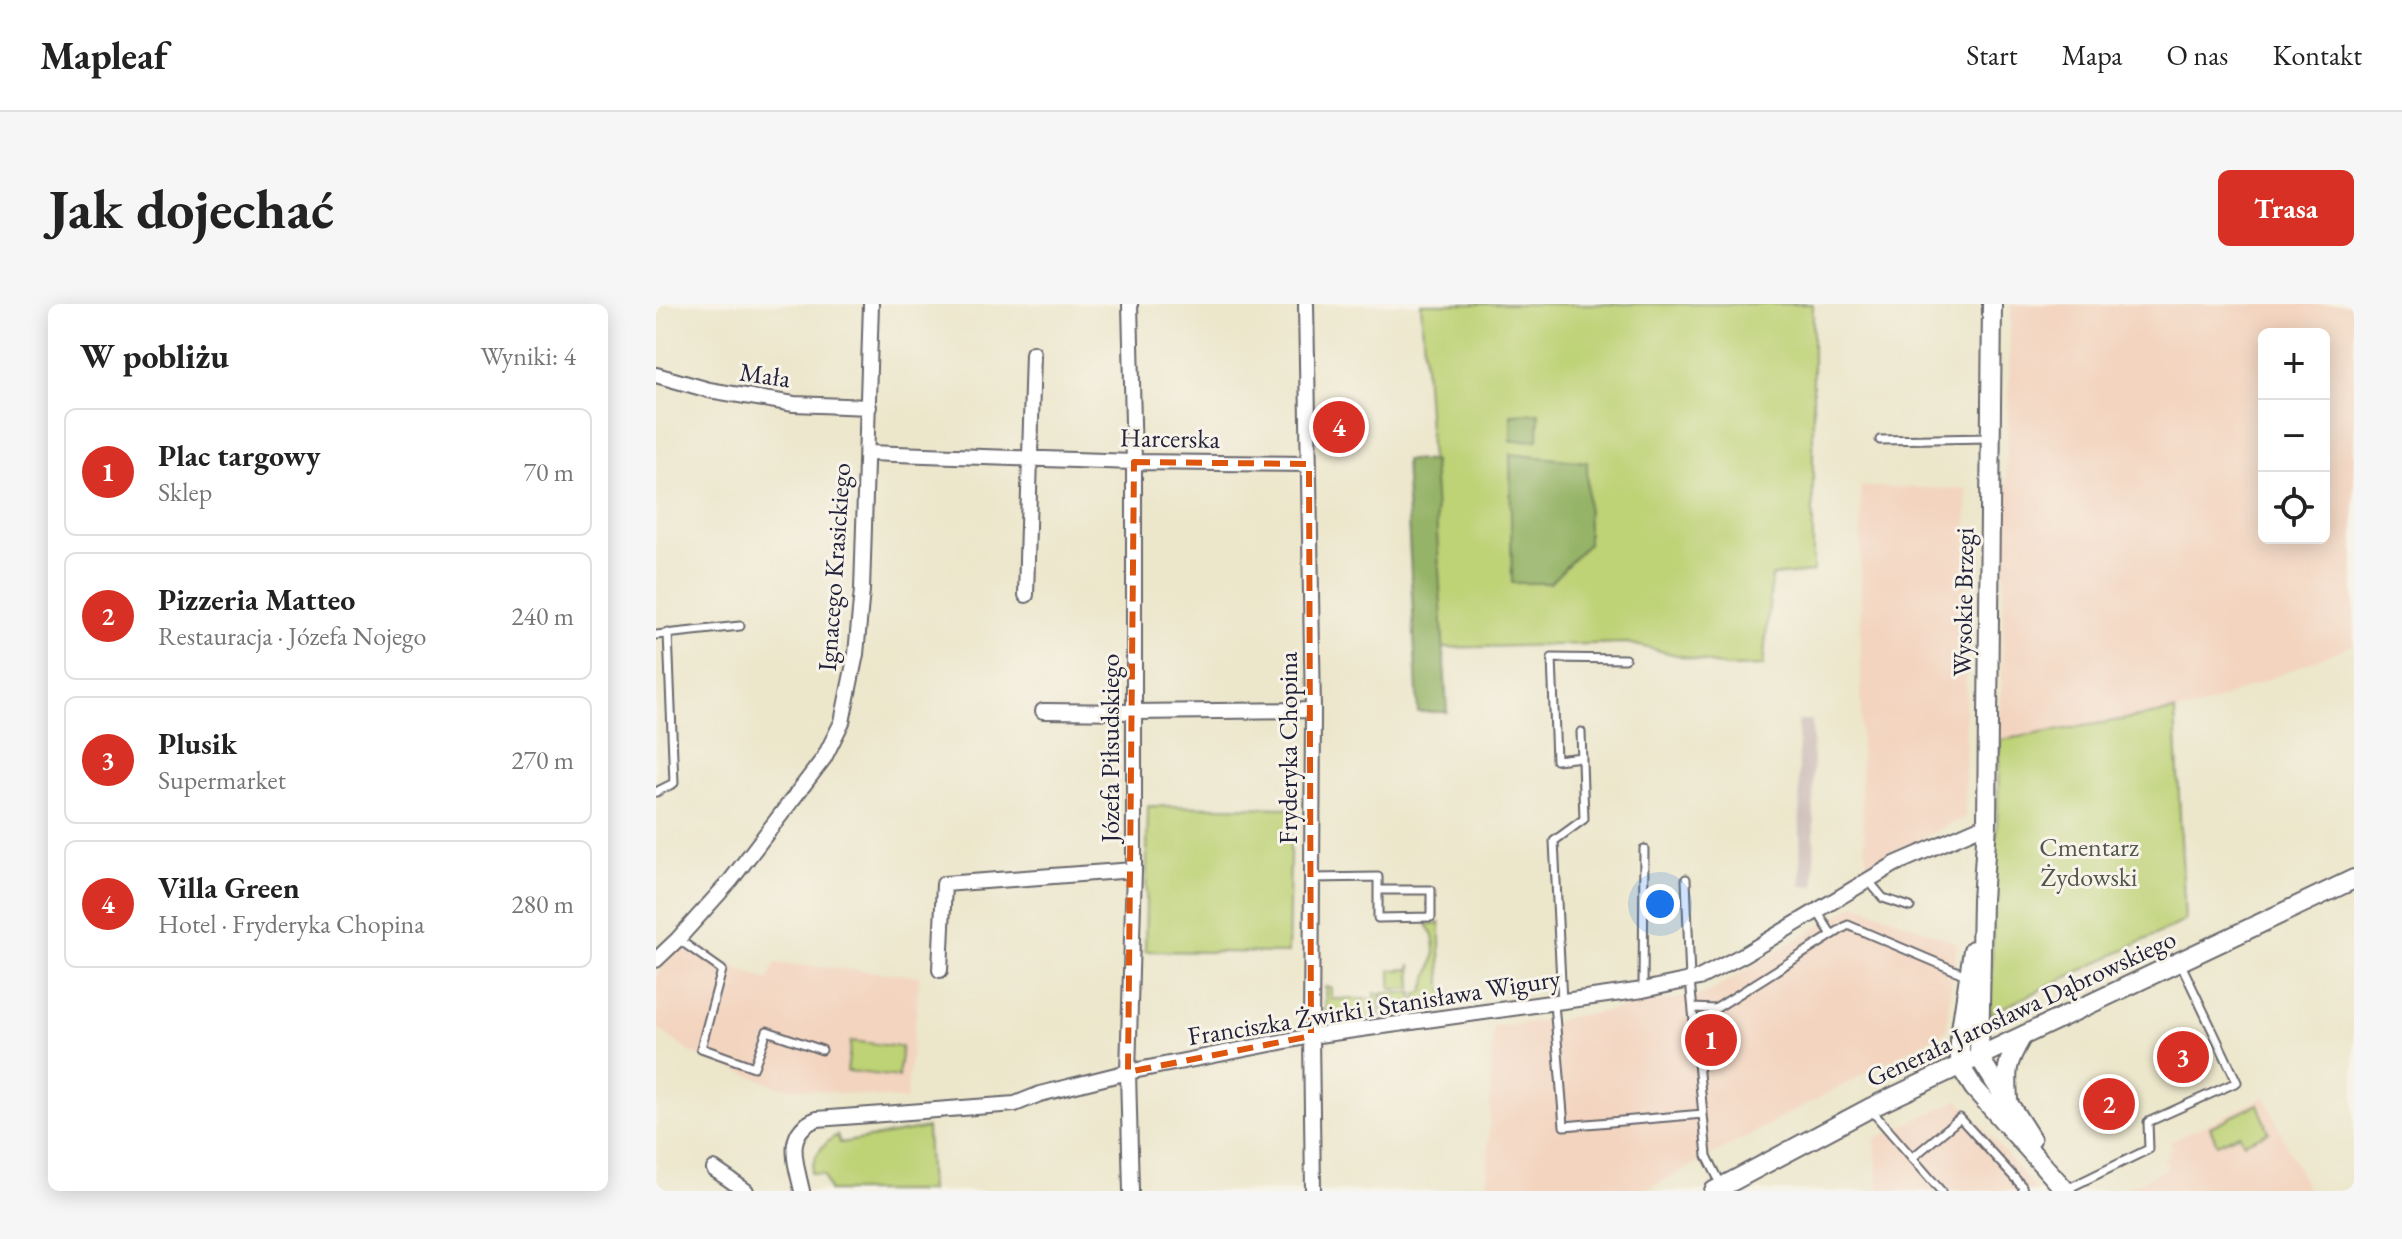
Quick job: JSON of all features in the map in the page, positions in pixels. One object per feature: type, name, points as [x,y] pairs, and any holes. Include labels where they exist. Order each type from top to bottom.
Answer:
[{"type":"street","name":"Ignacego Krasickiego","points":[[656,960],[731,880],[824,758],[842,722],[856,654],[862,590],[871,304]]},
{"type":"street","name":"Józefa Piłsudskiego","points":[[1130,304],[1134,462],[1134,870],[1128,1072],[1131,1191]]},
{"type":"street","name":"Fryderyka Chopina","points":[[1306,304],[1313,710],[1313,1191]]},
{"type":"street","name":"Wysokie Brzegi","points":[[1979,1057],[1987,824],[1992,304]]},
{"type":"street","points":[[1026,595],[1033,353]]},
{"type":"street","name":"Mała","points":[[656,375],[709,390],[794,404],[869,407]]},
{"type":"street","name":"Harcerska","points":[[867,453],[1309,464]]},
{"type":"street","points":[[1043,711],[1313,710]]},
{"type":"street","name":"Franciszka Żwirki i Stanisława Wigury","points":[[802,1191],[794,1152],[795,1142],[799,1130],[817,1119],[1015,1104],[1040,1094],[1128,1072],[1311,1036],[1643,990],[1699,978],[1895,864],[1987,824]]},
{"type":"street","points":[[940,970],[944,884],[1134,870]]},
{"type":"street","name":"Generała Jarosława Dąbrowskiego","points":[[1718,1189],[1870,1108],[2354,879]]},
{"type":"street","name":"Wysokie Brzegi","points":[[1960,1066],[1960,1036],[1982,900]]},
{"type":"street","points":[[2008,1101],[2005,1072],[2021,1038]]},
{"type":"street","points":[[1979,1057],[2063,1188]]},
{"type":"street","points":[[1960,1066],[1974,1088],[2063,1188]]},
{"type":"street","points":[[714,1169],[746,1191]]},
{"type":"lane","points":[[1880,440],[1991,438]]},
{"type":"lane","points":[[656,635],[740,626]]},
{"type":"lane","points":[[656,792],[674,783],[668,633]]},
{"type":"lane","points":[[1582,757],[1556,760],[1552,658],[1625,659]]},
{"type":"lane","points":[[1581,732],[1584,819],[1554,841],[1564,1126],[1703,1114]]},
{"type":"lane","points":[[1643,990],[1644,849]]},
{"type":"lane","points":[[1312,878],[1378,877],[1378,890],[1378,918],[1431,917],[1431,890],[1378,890]]},
{"type":"lane","points":[[1686,879],[1690,980],[1707,1156],[1718,1189]]},
{"type":"lane","points":[[1868,880],[1883,898],[1910,907]]},
{"type":"lane","points":[[1817,911],[1832,935]]},
{"type":"lane","points":[[1693,1008],[1715,1009],[1848,925],[1968,977]]},
{"type":"lane","points":[[678,939],[722,970],[701,1048],[754,1067],[767,1031],[822,1050]]},
{"type":"lane","points":[[2063,1188],[2149,1149],[2148,1122],[2237,1082],[2180,962]]},
{"type":"lane","points":[[1870,1108],[1941,1191]]},
{"type":"lane","points":[[1912,1158],[1960,1118],[2022,1186],[2023,1191]]},
{"type":"highlighted area","points":[[1134,462],[1309,464],[1311,1036],[1128,1072]]},
{"type":"shaded area","points":[[2011,304],[2354,304],[2354,644],[2198,708],[2000,740]]},
{"type":"shaded area","points":[[1861,487],[1967,489],[1965,817],[1867,865],[1861,797]]},
{"type":"shaded area","points":[[1798,720],[1812,720],[1815,886],[1801,886]]},
{"type":"shaded area","points":[[1856,904],[1957,943],[1946,1031],[1643,1191],[1487,1191],[1493,1027],[1542,1021],[1556,1023],[1565,1018],[1706,994]]},
{"type":"shaded area","points":[[688,940],[718,961],[768,980],[775,963],[920,976],[906,1100],[777,1086],[690,1052],[656,1027],[656,974]]},
{"type":"shaded area","points":[[2265,1097],[2308,1191],[2121,1191],[2168,1168],[2164,1159],[2170,1156],[2168,1151],[2173,1148],[2170,1141]]},
{"type":"shaded area","points":[[1959,1100],[2037,1191],[1879,1191],[1875,1139]]},
{"type":"green space","points":[[1421,304],[1813,304],[1813,572],[1772,576],[1763,666],[1727,667],[1627,643],[1443,648]],"holes":[[[1511,454],[1550,583],[1512,582]]]},
{"type":"green space","points":[[1539,413],[1538,440],[1511,441],[1511,414]]},
{"type":"green space","points":[[1510,454],[1587,462],[1588,544],[1550,583],[1512,583]]},
{"type":"green space","points":[[1405,460],[1433,461],[1447,712],[1418,712]]},
{"type":"green space","name":"Cmentarz Żydowski","points":[[2175,711],[2185,921],[1990,1014],[2000,740]]},
{"type":"green space","points":[[1148,806],[1291,808],[1288,953],[1145,951]]},
{"type":"green space","points":[[1440,923],[1444,1010],[1418,1013],[1417,993],[1423,992],[1435,948],[1427,924]]},
{"type":"green space","points":[[1411,964],[1412,989],[1391,989],[1391,970],[1410,969]]},
{"type":"green space","points":[[1325,987],[1331,988],[1331,999],[1375,999],[1375,993],[1380,993],[1380,1018],[1326,1024]]},
{"type":"green space","points":[[1383,993],[1413,993],[1414,1014],[1383,1017]]},
{"type":"green space","points":[[851,1041],[902,1047],[898,1077],[847,1071]]},
{"type":"green space","points":[[2258,1104],[2269,1132],[2244,1143],[2239,1134],[2217,1144],[2210,1127]]},
{"type":"green space","points":[[927,1128],[930,1191],[829,1191],[824,1175],[811,1173],[819,1151],[837,1135],[840,1143]]},
{"type":"place","name":"Villa Green","points":[[1339,427]]},
{"type":"place","name":"Plac targowy","points":[[1711,1040]]},
{"type":"place","name":"Plusik","points":[[2183,1057]]},
{"type":"place","name":"Pizzeria Matteo","points":[[2109,1104]]}]
